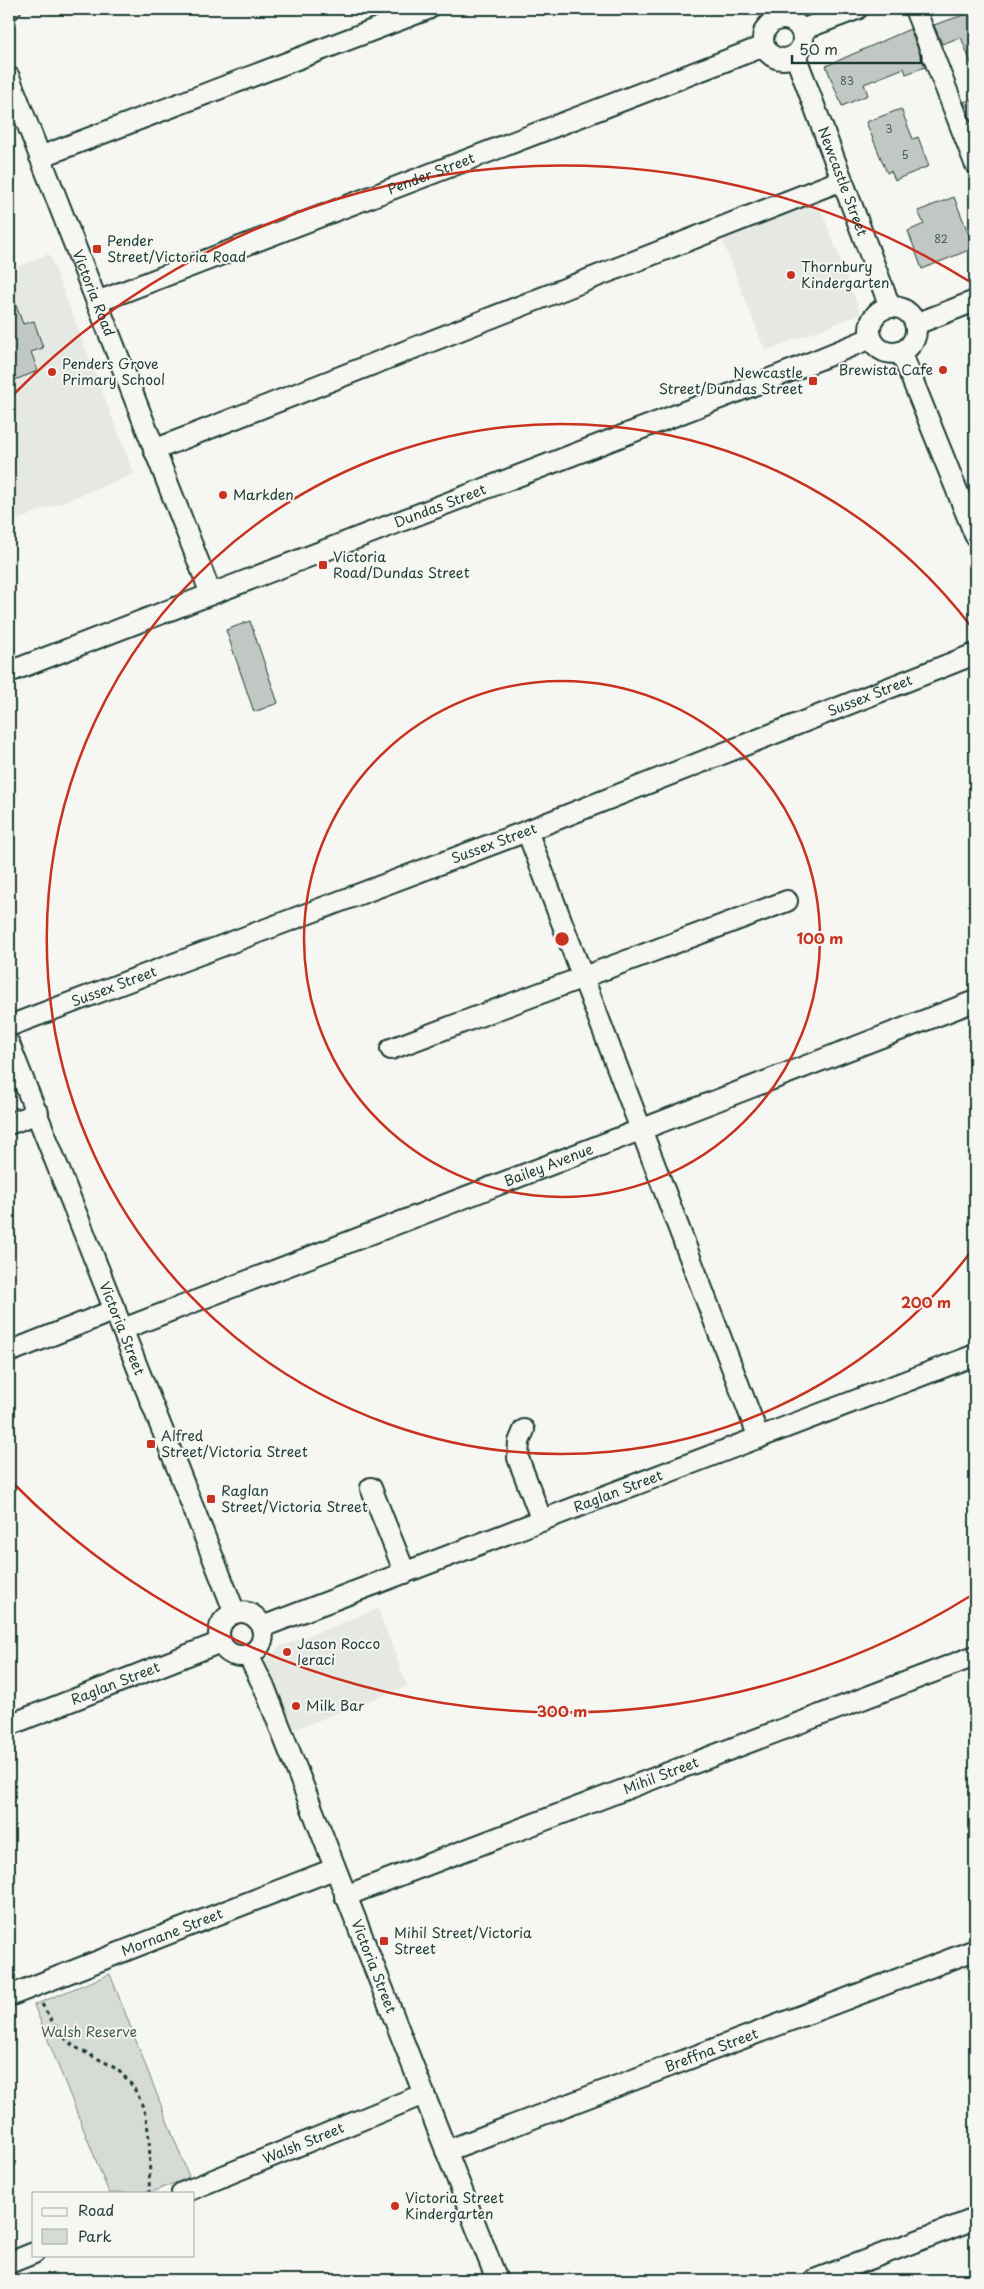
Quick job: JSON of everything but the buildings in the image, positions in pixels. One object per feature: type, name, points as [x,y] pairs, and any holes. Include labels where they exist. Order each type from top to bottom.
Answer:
[{"type":"street","points":[[40,157],[428,9]]},
{"type":"street","points":[[802,30],[857,9]]},
{"type":"street","points":[[915,9],[969,131],[975,163]]},
{"type":"street","points":[[774,14],[793,21],[802,30],[802,46],[795,55],[783,59],[777,58],[771,56],[764,46],[763,33],[774,14]]},
{"type":"street","name":"Pender Street","points":[[97,302],[764,46]]},
{"type":"street","name":"Newcastle Street","points":[[795,55],[890,307]]},
{"type":"street","name":"Victoria Road","points":[[9,77],[16,118],[40,157],[211,594]]},
{"type":"street","points":[[154,450],[842,180]]},
{"type":"street","points":[[916,324],[975,301]]},
{"type":"street","points":[[890,307],[897,307],[909,313],[916,324],[917,331],[912,344],[901,352],[886,353],[880,350],[871,338],[870,331],[873,318],[884,309],[890,307]]},
{"type":"street","name":"Dundas Street","points":[[9,672],[793,370],[871,338]]},
{"type":"street","points":[[901,352],[970,510],[975,535]]},
{"type":"street","name":"Sussex Street","points":[[9,1026],[527,831],[975,654]]},
{"type":"street","points":[[527,831],[760,1438]]},
{"type":"street","points":[[391,1050],[787,901]]},
{"type":"street","name":"Bailey Avenue","points":[[122,1330],[975,1001]]},
{"type":"street","name":"Victoria Street","points":[[9,1044],[38,1112],[122,1330],[235,1613]]},
{"type":"street","points":[[9,1124],[38,1112]]},
{"type":"street","points":[[9,1352],[115,1310]]},
{"type":"street","name":"Raglan Street","points":[[262,1627],[975,1355]]},
{"type":"street","points":[[524,1430],[519,1442],[518,1458],[542,1520]]},
{"type":"street","points":[[371,1488],[404,1573]]},
{"type":"street","points":[[235,1613],[248,1614],[259,1621],[262,1627],[261,1644],[248,1655],[235,1655],[224,1648],[221,1642],[220,1628],[223,1622],[235,1613]]},
{"type":"street","name":"Raglan Street","points":[[10,1721],[221,1642]]},
{"type":"street","name":"Victoria Street","points":[[248,1655],[265,1689],[497,2280]]},
{"type":"street","name":"Mihil Street","points":[[345,1896],[975,1656]]},
{"type":"street","name":"Mornane Street","points":[[9,1996],[334,1868]]},
{"type":"street","name":"Breffna Street","points":[[446,2151],[975,1950]]},
{"type":"street","name":"Walsh Street","points":[[184,2192],[424,2094]]},
{"type":"street","points":[[814,2280],[975,2219]]},
{"type":"street","points":[[9,2263],[32,2254]]},
{"type":"path","points":[[42,2004],[52,2023],[71,2044],[124,2076],[136,2093],[144,2112],[149,2134],[151,2154],[150,2192]]},
{"type":"shaded area","name":"Thornbury Kindergarten","points":[[817,199],[861,314],[765,351],[721,236]]},
{"type":"shaded area","name":"Penders Grove Primary School","points":[[49,254],[134,474],[9,523],[9,270]]},
{"type":"shaded area","points":[[378,1609],[407,1686],[293,1730],[265,1661],[279,1647]]},
{"type":"green space","name":"Walsh Reserve","points":[[110,1974],[189,2177],[152,2192],[109,2192],[34,2005]]},
{"type":"place","name":"Pender Street/Victoria Road","points":[[97,249]]},
{"type":"place","name":"Thornbury Kindergarten","points":[[791,275]]},
{"type":"place","name":"Brewista Cafe","points":[[943,370]]},
{"type":"place","name":"Penders Grove Primary School","points":[[52,372]]},
{"type":"place","name":"Newcastle Street/Dundas Street","points":[[813,381]]},
{"type":"place","name":"Markden","points":[[223,495]]},
{"type":"place","name":"Victoria Road/Dundas Street","points":[[323,565]]},
{"type":"place","name":"Alfred Street/Victoria Street","points":[[151,1444]]},
{"type":"place","name":"Raglan Street/Victoria Street","points":[[211,1499]]},
{"type":"place","name":"Jason Rocco Ieraci","points":[[287,1652]]},
{"type":"place","name":"Milk Bar","points":[[296,1706]]},
{"type":"place","name":"Mihil Street/Victoria Street","points":[[384,1941]]},
{"type":"place","name":"Victoria Street Kindergarten","points":[[395,2206]]}]
